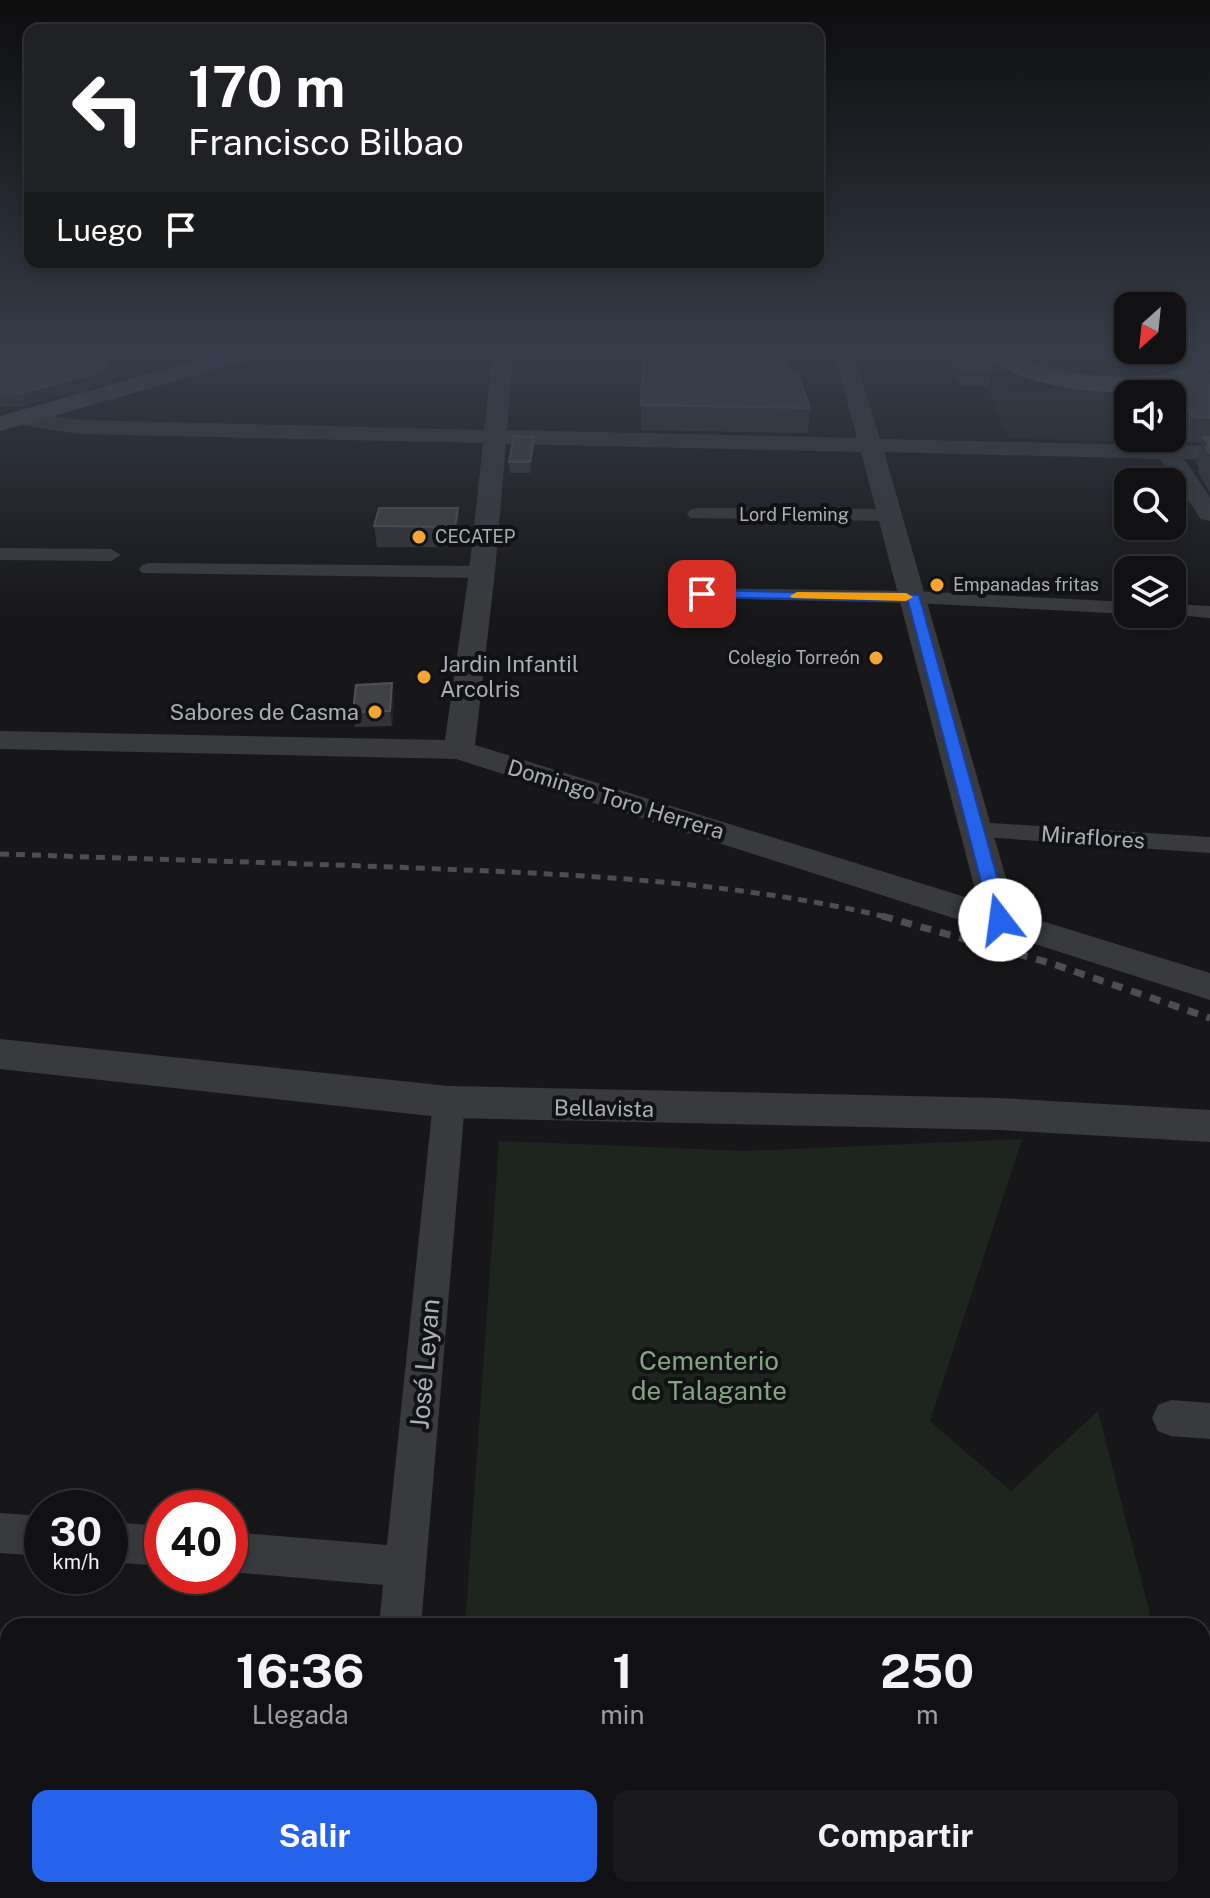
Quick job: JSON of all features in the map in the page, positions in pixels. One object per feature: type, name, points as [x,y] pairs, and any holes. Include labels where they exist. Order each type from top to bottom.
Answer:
[{"type":"street","points":[[459,750],[482,572],[495,440]]},
{"type":"street","points":[[662,440],[1114,445]]},
{"type":"street","points":[[869,440],[1000,920]]},
{"type":"street","points":[[1186,449],[1210,453]]},
{"type":"street","points":[[1167,452],[1210,514]]},
{"type":"street","name":"Lord Fleming","points":[[697,514],[890,515]]},
{"type":"street","points":[[0,554],[111,555]]},
{"type":"street","points":[[149,569],[482,572]]},
{"type":"street","points":[[702,594],[914,597],[1114,607]]},
{"type":"street","points":[[1186,611],[1210,612]]},
{"type":"street","name":"Domingo Toro Herrera","points":[[0,740],[459,750],[1210,987]]},
{"type":"street","name":"Miraflores","points":[[976,830],[1210,845]]},
{"type":"street","name":"Bellavista","points":[[0,1054],[449,1102],[564,1107],[1000,1114],[1210,1126]]},
{"type":"street","name":"José Leyan","points":[[401,1618],[449,1102]]},
{"type":"street","points":[[1171,1418],[1210,1421]]},
{"type":"street","points":[[0,1533],[24,1535]]},
{"type":"street","points":[[248,1554],[406,1567]]},
{"type":"shaded area","points":[[1057,440],[1114,440],[1114,441]]},
{"type":"green space","name":"Cementerio de Talagante","points":[[1022,1139],[930,1421],[1011,1491],[1098,1411],[1151,1618],[466,1618],[499,1141],[747,1151]]},
{"type":"building","points":[[513,440],[534,440],[530,462],[509,462]]},
{"type":"building","points":[[379,508],[458,508],[455,527],[374,526]]},
{"type":"building","points":[[392,683],[390,711],[353,712],[356,685]]},
{"type":"railway","points":[[0,854],[498,871],[611,878],[780,896],[883,916]]},
{"type":"railway","points":[[883,916],[891,918]]},
{"type":"railway","points":[[883,916],[1050,963],[1210,1018]]},
{"type":"slow traffic","points":[[797,596],[906,597]]},
{"type":"place","name":"CECATEP","points":[[419,537]]},
{"type":"place","name":"Empanadas fritas","points":[[937,585]]},
{"type":"place","name":"Colegio Torreón","points":[[876,658]]},
{"type":"place","name":"Jardin Infantil Arcolris","points":[[424,677]]},
{"type":"place","name":"Sabores de Casma","points":[[375,712]]},
{"type":"route","points":[[702,594],[914,597],[1000,920]]}]
